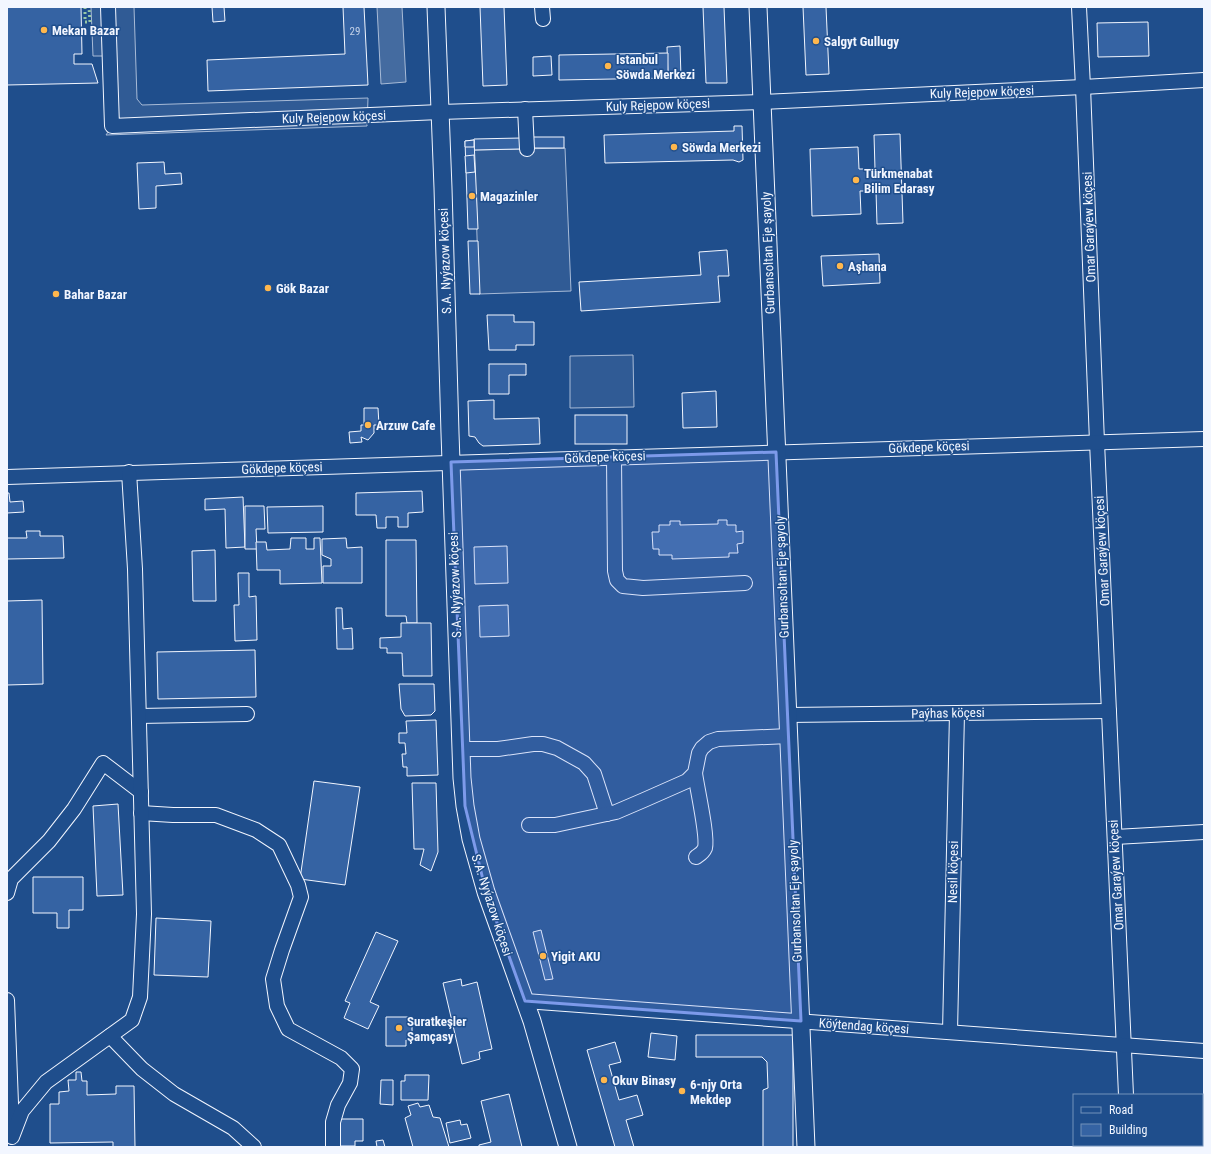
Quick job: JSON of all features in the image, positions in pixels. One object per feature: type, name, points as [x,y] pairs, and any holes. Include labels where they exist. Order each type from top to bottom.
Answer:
[{"type":"main road","name":"S.A. Nyýazow köçesi","points":[[436,7],[462,778],[465,806],[471,839],[486,892],[532,1021],[568,1147]]},
{"type":"main road","name":"Gurbansoltan Eje şayoly","points":[[758,7],[806,1147]]},
{"type":"street","name":"Kuly Rejepow köçesi","points":[[108,7],[112,126],[440,112],[762,102],[1204,80]]},
{"type":"street","name":"Omar Garaýew köçesi","points":[[1079,7],[1126,1094]]},
{"type":"street","points":[[525,110],[527,149]]},
{"type":"street","name":"Gökdepe köçesi","points":[[7,477],[1204,439]]},
{"type":"street","points":[[614,457],[614,571],[617,580],[623,586],[644,588],[745,584]]},
{"type":"street","points":[[12,1142],[22,1111],[46,1082],[132,1020],[140,997],[144,914],[135,569],[128,472]]},
{"type":"street","name":"Paýhas köçesi","points":[[788,715],[1109,711]]},
{"type":"street","name":"Nesil köçesi","points":[[950,1032],[957,713]]},
{"type":"street","points":[[139,716],[247,714]]},
{"type":"street","points":[[696,857],[702,853],[705,848],[705,834],[695,773],[699,753],[702,748],[709,742],[718,739],[789,736]]},
{"type":"street","points":[[461,750],[493,749],[533,744],[543,744],[557,748],[584,763],[594,774],[607,814]]},
{"type":"street","points":[[7,892],[11,879],[49,841],[74,809],[103,763],[141,792]]},
{"type":"street","points":[[529,825],[555,825],[616,812],[687,780],[695,773]]},
{"type":"street","points":[[141,813],[173,816],[216,815],[256,830],[279,845],[298,885],[300,897],[273,979],[277,1006],[288,1029],[341,1058],[352,1069],[350,1083],[338,1105],[333,1122],[333,1147]]},
{"type":"street","points":[[1115,838],[1204,832]]},
{"type":"street","points":[[7,1000],[12,1142]]},
{"type":"street","name":"Köýtendag köçesi","points":[[525,1001],[1204,1051]]},
{"type":"street","points":[[110,1036],[142,1069],[174,1094],[232,1128],[254,1147]]},
{"type":"highlighted area","points":[[776,452],[801,1021],[525,1001],[486,892],[465,806],[451,462]]},
{"type":"shaded area","points":[[91,7],[134,7],[137,99],[142,105],[368,98],[367,126],[106,135],[112,126],[103,56],[93,56]]},
{"type":"shaded area","points":[[377,7],[402,7],[406,82],[381,84]]},
{"type":"shaded area","points":[[565,148],[571,291],[479,294],[474,150]]},
{"type":"shaded area","points":[[633,355],[634,407],[570,408],[570,356]]},
{"type":"building","name":"Mekan Bazar","points":[[7,7],[81,7],[82,54],[74,54],[74,64],[92,64],[98,83],[7,85]]},
{"type":"building","points":[[212,7],[224,7],[225,21],[213,22]]},
{"type":"building","points":[[343,7],[364,7],[368,85],[208,91],[207,60],[345,54]]},
{"type":"building","points":[[480,7],[504,7],[507,85],[483,86]]},
{"type":"building","points":[[703,7],[724,7],[727,83],[706,83]]},
{"type":"building","name":"Salgyt Gullugy","points":[[803,7],[826,7],[829,74],[806,75]]},
{"type":"building","points":[[1148,22],[1149,56],[1098,57],[1097,23]]},
{"type":"building","points":[[680,46],[681,77],[668,78],[667,47]]},
{"type":"building","points":[[668,53],[668,78],[559,80],[559,55]]},
{"type":"building","points":[[551,56],[552,75],[533,76],[533,57]]},
{"type":"building","name":"Söwda Merkezi","points":[[734,126],[742,126],[743,160],[739,162],[733,160],[605,163],[604,135],[734,131]]},
{"type":"building","name":"Türkmenabat Bilim Edarasy","points":[[900,134],[903,223],[877,224],[876,191],[860,191],[861,214],[812,216],[810,149],[858,147],[859,169],[875,169],[874,135]]},
{"type":"building","points":[[533,137],[564,137],[564,148],[533,148]]},
{"type":"building","points":[[521,138],[520,149],[474,150],[474,139]]},
{"type":"building","name":"Magazinler","points":[[474,140],[478,229],[468,229],[465,141]]},
{"type":"building","points":[[474,140],[474,147],[465,147],[465,141]]},
{"type":"building","points":[[474,155],[475,172],[466,173],[465,156]]},
{"type":"building","points":[[164,162],[165,174],[181,173],[182,184],[156,186],[156,208],[139,209],[137,163]]},
{"type":"building","points":[[468,241],[478,241],[480,294],[470,294]]},
{"type":"building","points":[[727,250],[729,276],[718,276],[720,302],[581,311],[579,282],[701,275],[699,252]]},
{"type":"building","points":[[879,254],[880,283],[823,286],[821,256]]},
{"type":"building","points":[[487,315],[514,315],[514,322],[534,322],[534,345],[516,345],[516,350],[489,350]]},
{"type":"building","points":[[489,364],[526,364],[526,375],[509,375],[509,394],[489,394]]},
{"type":"building","points":[[716,391],[717,427],[683,428],[682,393]]},
{"type":"building","points":[[494,400],[494,419],[539,418],[540,444],[483,446],[475,437],[469,436],[468,401]]},
{"type":"building","name":"Arzuw Cafe","points":[[364,408],[378,408],[379,425],[374,425],[374,433],[368,440],[361,437],[362,442],[350,443],[349,432],[361,431],[361,425],[364,425]]},
{"type":"building","points":[[575,415],[627,415],[627,444],[575,444]]},
{"type":"building","points":[[422,491],[423,512],[408,513],[408,527],[398,527],[398,517],[386,517],[386,528],[377,528],[376,515],[356,515],[356,493]]},
{"type":"building","points":[[7,493],[9,493],[10,502],[23,501],[24,512],[7,513]]},
{"type":"building","points":[[243,497],[245,547],[226,548],[225,509],[205,510],[205,499]]},
{"type":"building","points":[[245,506],[264,506],[265,529],[256,529],[257,549],[245,549]]},
{"type":"building","points":[[323,506],[323,532],[268,533],[267,507]]},
{"type":"building","points":[[718,520],[727,520],[727,525],[736,525],[736,532],[743,531],[743,543],[737,544],[738,553],[729,553],[729,557],[672,559],[672,555],[659,555],[659,549],[653,549],[652,532],[659,532],[659,525],[670,525],[670,521],[680,521],[680,525],[718,524]]},
{"type":"building","points":[[26,531],[40,531],[40,536],[63,536],[64,558],[7,559],[7,538],[27,538]]},
{"type":"building","points":[[291,538],[306,538],[306,549],[314,549],[314,538],[320,538],[322,583],[280,584],[280,570],[257,570],[256,542],[266,542],[267,550],[290,549]]},
{"type":"building","points":[[346,538],[347,548],[362,547],[362,583],[323,583],[323,566],[331,566],[331,559],[322,555],[322,539]]},
{"type":"building","points":[[386,540],[416,540],[417,623],[407,623],[406,616],[386,616]]},
{"type":"building","points":[[507,546],[508,583],[475,584],[474,547]]},
{"type":"building","points":[[215,550],[216,601],[193,601],[192,551]]},
{"type":"building","points":[[238,573],[249,573],[249,597],[256,596],[257,640],[235,641],[234,605],[239,605]]},
{"type":"building","points":[[42,600],[43,684],[7,685],[7,601]]},
{"type":"building","points":[[508,605],[509,636],[480,637],[479,606]]},
{"type":"building","points":[[336,608],[342,608],[343,629],[352,628],[353,649],[337,649]]},
{"type":"building","points":[[401,623],[431,623],[432,676],[403,676],[402,653],[387,653],[387,648],[380,648],[380,638],[401,637]]},
{"type":"building","points":[[255,650],[256,697],[158,699],[157,652]]},
{"type":"building","points":[[399,684],[434,684],[435,711],[431,715],[405,716],[401,709]]},
{"type":"building","points":[[436,720],[438,775],[407,776],[407,767],[403,767],[402,754],[406,754],[405,743],[399,743],[399,733],[407,733],[406,721]]},
{"type":"building","points":[[314,781],[360,787],[345,885],[300,879]]},
{"type":"building","points":[[412,783],[436,783],[438,852],[431,871],[420,865],[424,849],[414,849]]},
{"type":"building","points":[[118,804],[123,895],[97,896],[93,806]]},
{"type":"building","points":[[33,877],[83,877],[83,910],[69,910],[69,928],[57,928],[57,913],[33,913]]},
{"type":"building","points":[[156,918],[211,921],[208,977],[154,975]]},
{"type":"building","name":"Yigit AKU","points":[[541,930],[553,979],[545,980],[533,932]]},
{"type":"building","points":[[376,932],[398,941],[370,1002],[379,1006],[368,1029],[344,1018],[350,1003],[345,1001]]},
{"type":"building","points":[[461,979],[462,986],[477,982],[492,1049],[479,1052],[480,1059],[462,1064],[443,983]]},
{"type":"building","name":"Suratkeşler Şamçasy","points":[[386,1017],[412,1017],[412,1040],[406,1040],[406,1046],[386,1046]]},
{"type":"building","points":[[651,1033],[677,1036],[675,1060],[648,1057]]},
{"type":"building","points":[[696,1035],[793,1035],[793,1147],[763,1147],[763,1090],[768,1088],[767,1062],[762,1057],[696,1057]]},
{"type":"building","name":"Okuv Binasy","points":[[615,1042],[621,1062],[609,1065],[619,1100],[637,1095],[643,1115],[626,1120],[634,1147],[615,1147],[587,1050]]},
{"type":"building","points":[[76,1072],[81,1072],[82,1081],[87,1081],[87,1095],[116,1094],[116,1086],[134,1086],[135,1147],[113,1147],[113,1142],[50,1143],[50,1104],[59,1104],[59,1092],[69,1091],[68,1080],[76,1080]]},
{"type":"building","points":[[405,1075],[429,1075],[428,1100],[401,1100],[401,1081],[405,1081]]},
{"type":"building","points":[[381,1080],[393,1080],[393,1105],[380,1104]]},
{"type":"building","points":[[509,1094],[522,1147],[479,1147],[479,1145],[491,1142],[481,1101]]},
{"type":"building","points":[[418,1103],[420,1107],[429,1105],[433,1117],[440,1118],[449,1147],[413,1147],[405,1118],[411,1115],[408,1106]]},
{"type":"building","points":[[338,1119],[363,1119],[363,1141],[355,1141],[355,1146],[338,1146]]},
{"type":"building","points":[[460,1120],[461,1125],[467,1124],[471,1138],[450,1143],[446,1123]]},
{"type":"building","points":[[383,1140],[385,1147],[377,1147],[376,1141]]},
{"type":"hedge","points":[[85,7],[85,22],[90,22],[89,7]]},
{"type":"place","name":"Mekan Bazar","points":[[44,30]]},
{"type":"place","name":"Salgyt Gullugy","points":[[816,41]]},
{"type":"place","name":"Istanbul Söwda Merkezi","points":[[608,66]]},
{"type":"place","name":"Söwda Merkezi","points":[[674,147]]},
{"type":"place","name":"Türkmenabat Bilim Edarasy","points":[[856,180]]},
{"type":"place","name":"Magazinler","points":[[472,196]]},
{"type":"place","name":"Aşhana","points":[[840,266]]},
{"type":"place","name":"Gök Bazar","points":[[268,288]]},
{"type":"place","name":"Bahar Bazar","points":[[56,294]]},
{"type":"place","name":"Arzuw Cafe","points":[[368,425]]},
{"type":"place","name":"Yigit AKU","points":[[543,956]]},
{"type":"place","name":"Suratkeşler Şamçasy","points":[[399,1028]]},
{"type":"place","name":"Okuv Binasy","points":[[604,1080]]},
{"type":"place","name":"6-njy Orta Mekdep","points":[[682,1091]]}]
